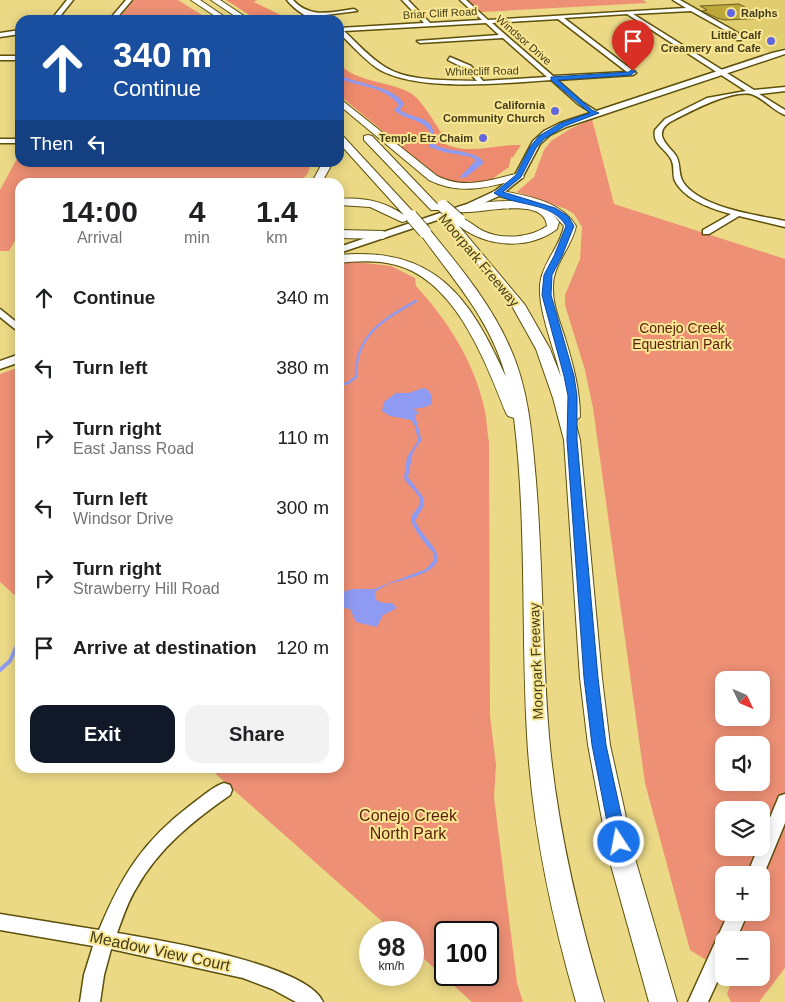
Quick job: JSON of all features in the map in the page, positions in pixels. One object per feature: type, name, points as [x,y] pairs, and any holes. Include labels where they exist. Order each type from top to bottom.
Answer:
[{"type":"highway","points":[[195,0],[218,15]]},
{"type":"highway","points":[[215,0],[238,15]]},
{"type":"highway","points":[[344,105],[433,178],[443,183],[465,187],[481,186],[519,176]]},
{"type":"highway","name":"Moorpark Freeway","points":[[344,112],[439,207],[456,218],[532,328],[543,349],[561,398],[572,440],[591,678],[599,745],[623,862],[663,1002]]},
{"type":"highway","points":[[344,142],[406,217]]},
{"type":"highway","points":[[320,178],[326,167]]},
{"type":"highway","points":[[498,193],[552,209],[565,217],[570,226],[558,256],[551,267],[546,284],[548,305],[569,376],[572,396],[572,440]]},
{"type":"highway","points":[[344,202],[374,203],[406,217]]},
{"type":"highway","points":[[494,205],[522,206],[544,212],[553,222],[552,226],[541,235],[507,239],[482,235],[456,218],[494,205]]},
{"type":"highway","name":"Moorpark Freeway","points":[[406,217],[475,294],[484,308],[497,333],[512,371],[520,399],[532,540],[536,700],[543,778],[554,857],[590,1002]]},
{"type":"highway","points":[[344,234],[383,236]]},
{"type":"highway","points":[[344,252],[364,257],[393,260],[419,269],[452,299],[487,350],[524,437]]},
{"type":"main road","points":[[344,250],[383,236],[456,218],[498,193],[519,176],[533,147],[542,138],[563,125],[785,50]]},
{"type":"main road","points":[[0,365],[15,360]]},
{"type":"street","points":[[58,15],[70,0]]},
{"type":"street","points":[[116,15],[129,0]]},
{"type":"street","points":[[290,0],[297,8],[311,15],[354,10]]},
{"type":"street","points":[[406,0],[428,24]]},
{"type":"street","name":"Windsor Drive","points":[[464,0],[590,111],[596,113]]},
{"type":"street","points":[[676,0],[736,34],[739,39]]},
{"type":"street","name":"Briar Cliff Road","points":[[344,30],[692,9]]},
{"type":"street","points":[[628,13],[785,112]]},
{"type":"street","name":"Whitecliff Road","points":[[344,35],[387,71],[431,81],[481,83],[633,72],[559,17]]},
{"type":"street","points":[[0,35],[15,33]]},
{"type":"street","points":[[420,41],[504,36]]},
{"type":"street","points":[[0,58],[15,58]]},
{"type":"street","points":[[450,59],[467,66],[481,83]]},
{"type":"street","points":[[785,89],[722,96],[701,103],[666,121],[660,127],[658,135],[660,142],[674,157],[676,176],[683,186],[702,199],[738,213],[785,224]]},
{"type":"street","points":[[0,141],[15,141]]},
{"type":"street","points":[[706,232],[738,213]]},
{"type":"street","points":[[0,312],[15,326]]},
{"type":"street","points":[[90,1002],[91,985],[105,939],[122,896],[150,853],[178,824],[224,790]]},
{"type":"street","points":[[760,866],[785,802]]},
{"type":"street","name":"Meadow View Court","points":[[0,922],[105,939],[230,964],[266,977],[313,1002]]},
{"type":"street","points":[[700,994],[715,963]]},
{"type":"shaded area","points":[[226,0],[257,0],[254,2],[281,15],[249,15]]},
{"type":"shaded area","points":[[679,0],[785,0],[785,47],[770,52]]},
{"type":"shaded area","points":[[344,68],[361,77],[394,86],[412,94],[425,108],[443,135],[443,143],[462,149],[521,145],[513,157],[511,157],[509,167],[488,182],[471,183],[442,180],[344,99]]},
{"type":"green space","points":[[134,0],[178,0],[202,15],[121,15]]},
{"type":"green space","points":[[467,0],[643,0],[647,3],[480,12]]},
{"type":"green space","name":"Conejo Creek Equestrian Park","points":[[592,119],[614,204],[785,259],[785,968],[759,1002],[731,1002],[727,994],[730,986],[770,986],[770,931],[715,931],[715,965],[690,950],[645,783],[593,408],[585,370],[565,305],[565,295],[580,259],[582,227],[574,214],[566,209],[517,192],[534,177],[544,150],[551,141],[570,129]]},
{"type":"green space","points":[[15,162],[15,167],[310,167],[304,178],[15,178],[15,241],[9,251],[0,251],[0,190]]},
{"type":"green space","name":"Conejo Creek North Park","points":[[356,262],[391,266],[415,278],[416,286],[449,327],[466,357],[474,373],[486,416],[489,442],[490,716],[496,765],[494,797],[517,983],[523,1002],[472,1002],[454,986],[499,986],[499,921],[434,921],[434,968],[424,959],[424,921],[382,921],[215,773],[344,773],[344,263]]},
{"type":"green space","points":[[15,369],[15,596],[0,582],[0,374]]},
{"type":"water","points":[[344,77],[393,93],[404,104],[400,110],[429,123],[434,135],[435,145],[469,153],[481,159],[484,163],[466,177],[459,178],[476,160],[471,157],[429,147],[429,130],[421,123],[403,116],[394,110],[399,105],[393,99],[379,90],[344,80]]},
{"type":"water","points":[[424,388],[428,390],[432,398],[432,404],[413,409],[419,412],[415,416],[421,441],[413,452],[408,477],[423,497],[423,507],[415,521],[436,551],[437,561],[428,571],[420,575],[389,584],[375,592],[378,601],[392,603],[397,608],[383,615],[377,627],[356,622],[350,609],[344,608],[344,592],[353,589],[374,589],[426,569],[434,560],[433,552],[412,522],[411,519],[420,501],[418,495],[404,478],[407,457],[418,441],[415,426],[411,420],[390,416],[382,411],[384,402],[396,393],[408,393]]},
{"type":"building","name":"Ralphs","points":[[739,4],[767,18],[725,20],[702,11],[707,10],[700,6]]},
{"type":"waterway","points":[[344,384],[356,377],[360,350],[373,330],[382,322],[416,301]]},
{"type":"waterway","points":[[0,670],[10,661],[15,650]]},
{"type":"place","name":"Ralphs","points":[[731,13]]},
{"type":"place","name":"Little Calf Creamery and Cafe","points":[[771,41]]},
{"type":"place","name":"California Community Church","points":[[555,111]]},
{"type":"place","name":"Temple Etz Chaim","points":[[483,138]]},
{"type":"route","points":[[619,842],[599,745],[591,678],[572,440],[572,396],[569,376],[546,295],[548,275],[570,231],[570,226],[565,217],[552,209],[498,193],[519,176],[526,166],[533,147],[547,133],[596,113],[590,111],[553,79],[631,74],[633,71]]}]
